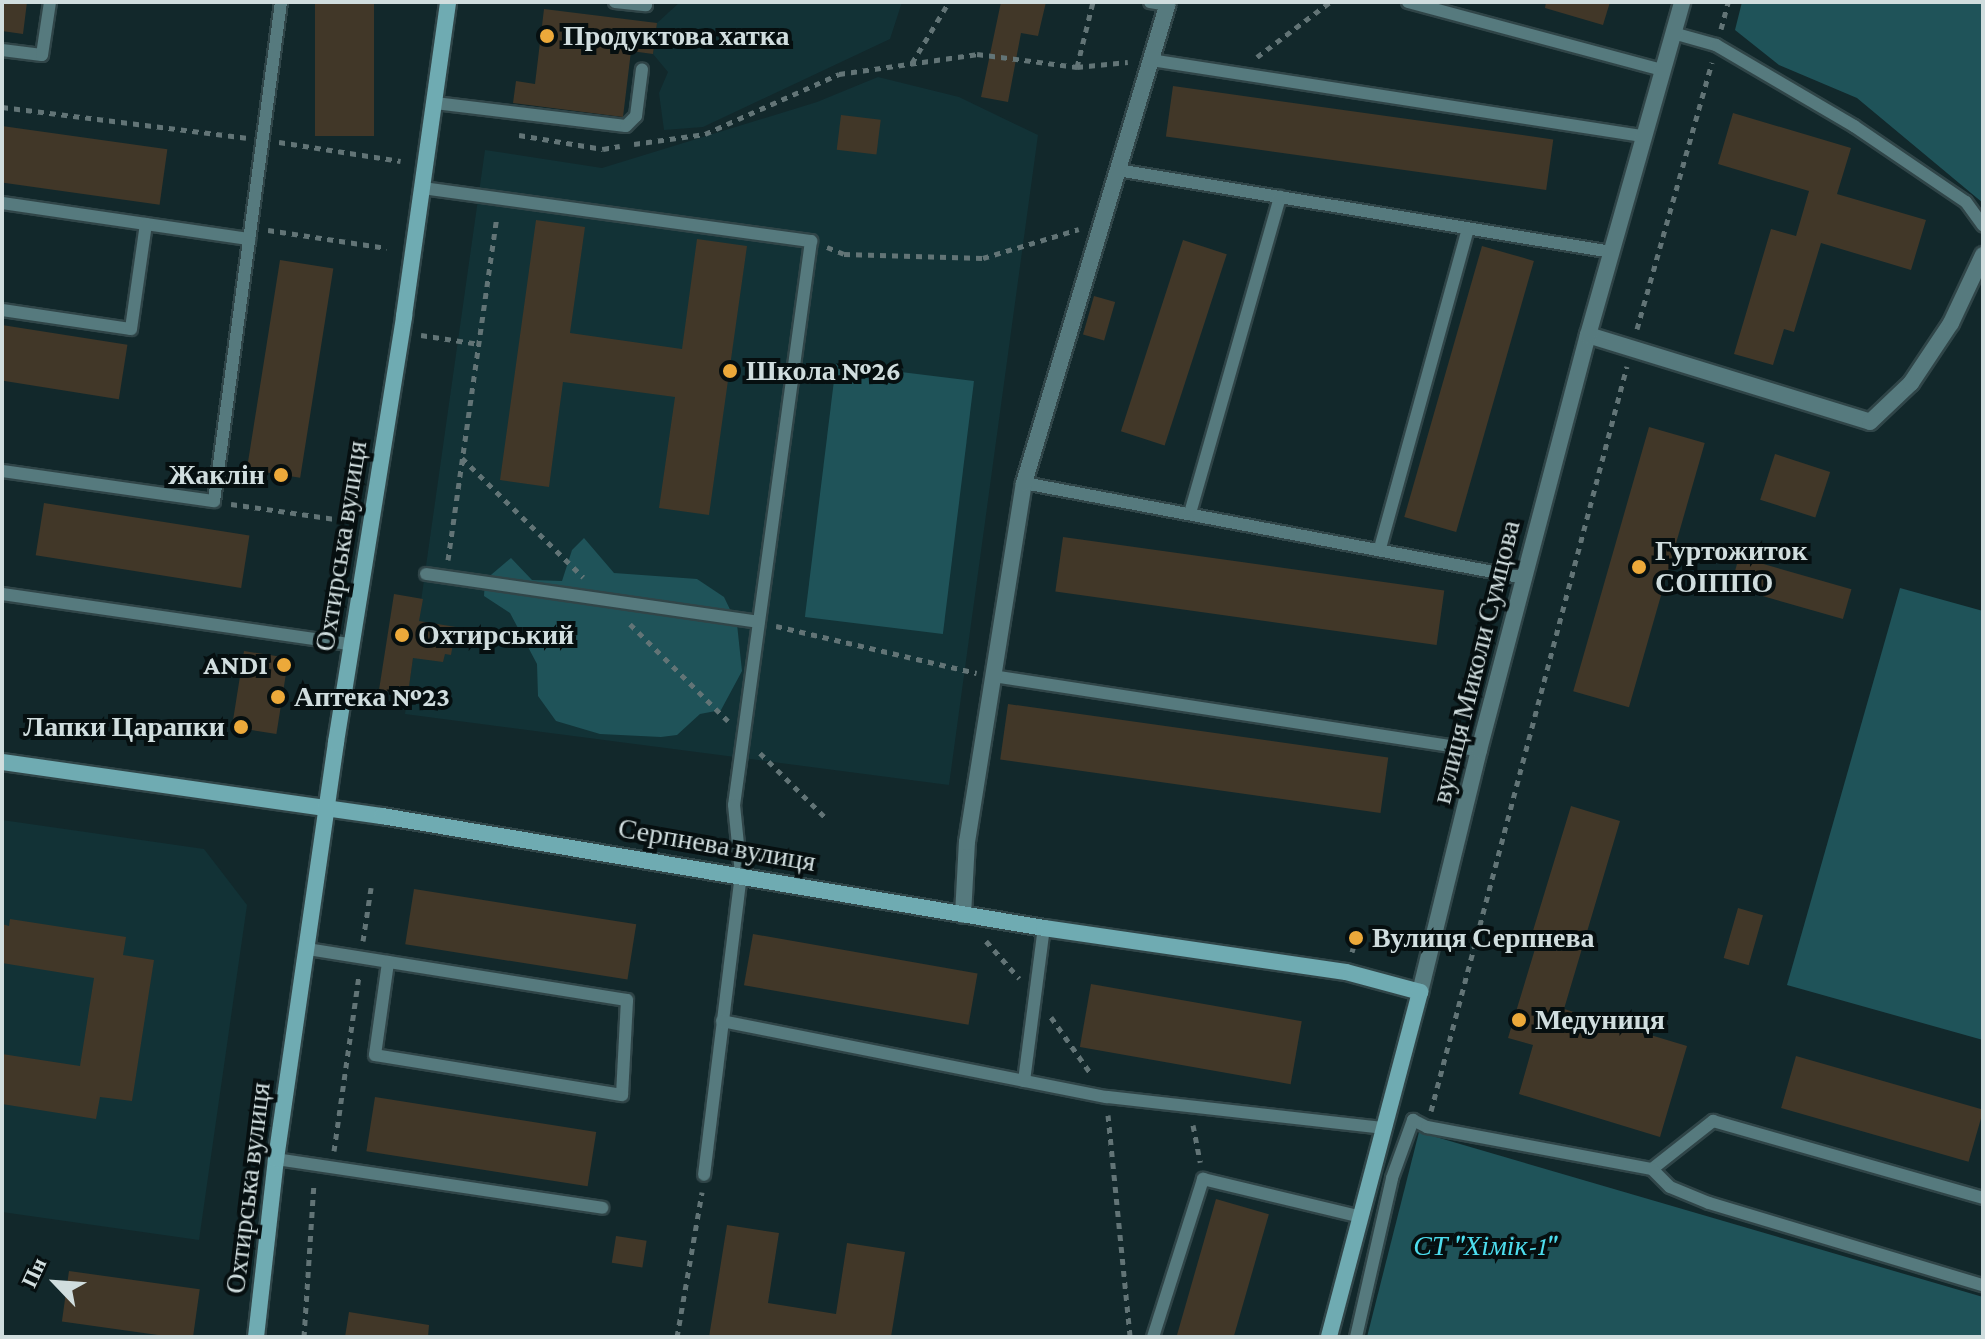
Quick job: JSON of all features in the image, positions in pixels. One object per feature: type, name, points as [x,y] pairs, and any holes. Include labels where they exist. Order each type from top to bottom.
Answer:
[{"type":"street","name":"Охтирська вулиця","points":[[256,1337],[276,1159],[351,644],[402,332],[448,2]]},
{"type":"street","name":"вулиця Миколи Сумцова","points":[[1329,1337],[1391,1109],[1479,750],[1588,335],[1682,2]]},
{"type":"street","points":[[963,915],[967,842],[1024,483],[1151,60],[1162,3]]},
{"type":"street","points":[[1588,335],[1870,422],[1911,383],[1951,323],[1983,255]]},
{"type":"street","name":"Серпнева вулиця","points":[[2,762],[327,809],[741,874],[1044,928],[1346,972],[1420,992]]},
{"type":"lane","points":[[2,50],[42,55],[50,2]]},
{"type":"lane","points":[[2,471],[214,501],[281,2]]},
{"type":"lane","points":[[615,2],[646,5],[646,2]]},
{"type":"lane","points":[[1408,2],[1662,70]]},
{"type":"lane","points":[[1673,33],[1716,45],[1866,134],[1966,202],[1983,225]]},
{"type":"lane","points":[[1151,60],[1643,136]]},
{"type":"lane","points":[[435,103],[626,126],[636,116],[642,69]]},
{"type":"lane","points":[[1117,170],[1611,252]]},
{"type":"lane","points":[[423,188],[811,241],[734,805],[741,874],[704,1175]]},
{"type":"lane","points":[[1190,513],[1280,197]]},
{"type":"lane","points":[[2,203],[146,224],[250,233]]},
{"type":"lane","points":[[2,310],[131,329],[146,224]]},
{"type":"lane","points":[[1380,548],[1468,229]]},
{"type":"lane","points":[[1024,483],[1380,548],[1525,578]]},
{"type":"lane","points":[[426,574],[759,622]]},
{"type":"lane","points":[[2,594],[351,644]]},
{"type":"lane","points":[[993,676],[1479,750]]},
{"type":"lane","points":[[1024,1081],[1044,928]]},
{"type":"lane","points":[[308,949],[627,1000],[622,1095],[375,1055],[388,962]]},
{"type":"lane","points":[[722,1021],[1107,1097],[1190,1103],[1385,1128]]},
{"type":"lane","points":[[1391,1109],[1427,1127],[1652,1169],[1670,1187],[1709,1203],[1983,1285]]},
{"type":"lane","points":[[1356,1337],[1392,1178],[1413,1120]]},
{"type":"lane","points":[[1652,1169],[1713,1121],[1983,1198]]},
{"type":"lane","points":[[276,1159],[602,1208]]},
{"type":"lane","points":[[1153,1337],[1203,1179],[1361,1217]]},
{"type":"path","points":[[912,64],[949,2]]},
{"type":"path","points":[[1077,67],[1093,2]]},
{"type":"path","points":[[1236,73],[1330,2]]},
{"type":"path","points":[[1427,1127],[1631,349],[1728,2]]},
{"type":"path","points":[[512,134],[603,149],[705,134],[839,74],[977,54],[1077,67],[1151,60]]},
{"type":"path","points":[[2,107],[401,161]]},
{"type":"path","points":[[445,576],[500,198]]},
{"type":"path","points":[[811,241],[844,254],[983,258],[1102,222]]},
{"type":"path","points":[[250,233],[387,248]]},
{"type":"path","points":[[402,332],[479,344]]},
{"type":"path","points":[[462,458],[828,820]]},
{"type":"path","points":[[214,501],[342,520]]},
{"type":"path","points":[[759,622],[993,676]]},
{"type":"path","points":[[331,1168],[371,888]]},
{"type":"path","points":[[1107,1097],[1130,1337]]},
{"type":"path","points":[[1190,1103],[1203,1179]]},
{"type":"path","points":[[304,1337],[315,1165]]},
{"type":"path","points":[[677,1337],[704,1175]]},
{"type":"shaded area","points":[[680,2],[902,2],[890,39],[703,127],[664,130],[659,93],[668,72],[653,54],[657,23]]},
{"type":"shaded area","name":"Школа №26","points":[[878,77],[959,97],[1038,135],[949,785],[405,714],[485,150],[602,168],[817,102]]},
{"type":"shaded area","points":[[2,820],[204,849],[247,905],[199,1240],[2,1212]]},
{"type":"green space","points":[[1742,2],[1983,2],[1983,203],[1857,98],[1779,65],[1735,30]]},
{"type":"green space","points":[[836,364],[974,381],[943,634],[805,617]]},
{"type":"green space","points":[[584,538],[614,573],[697,579],[724,597],[737,624],[742,671],[721,710],[700,714],[677,735],[661,737],[600,734],[556,721],[538,696],[537,664],[510,613],[484,596],[485,580],[511,558],[532,580],[562,581],[572,550]]},
{"type":"green space","points":[[1900,588],[1983,611],[1983,1040],[1787,985]]},
{"type":"green space","name":"СТ \"Хімік-1\"","points":[[1419,1132],[1983,1297],[1983,1337],[1367,1337]]},
{"type":"building","points":[[2,2],[27,2],[23,34],[2,31]]},
{"type":"building","points":[[315,2],[374,2],[374,136],[315,136]]},
{"type":"building","points":[[1001,2],[1046,2],[1038,36],[1021,33],[1008,102],[981,97]]},
{"type":"building","points":[[1546,2],[1610,2],[1603,25],[1545,8]]},
{"type":"building","points":[[544,9],[657,23],[653,54],[631,51],[623,117],[513,103],[516,81],[535,84]]},
{"type":"building","points":[[1173,86],[1553,139],[1546,190],[1166,137]]},
{"type":"building","points":[[1733,113],[1851,148],[1837,194],[1926,220],[1911,270],[1821,243],[1794,332],[1784,329],[1773,365],[1734,354],[1771,229],[1796,236],[1809,191],[1718,164]]},
{"type":"building","points":[[841,115],[881,120],[876,155],[837,150]]},
{"type":"building","points":[[2,126],[167,149],[160,205],[2,183]]},
{"type":"building","points":[[536,220],[585,227],[570,333],[682,349],[697,239],[747,246],[709,515],[659,508],[675,397],[563,382],[549,487],[500,480]]},
{"type":"building","points":[[1183,240],[1227,254],[1165,445],[1121,431]]},
{"type":"building","points":[[1482,246],[1534,261],[1456,532],[1404,517]]},
{"type":"building","points":[[280,260],[333,268],[300,478],[247,469]]},
{"type":"building","points":[[1094,296],[1115,302],[1104,341],[1083,334]]},
{"type":"building","points":[[2,325],[127,345],[119,399],[2,381]]},
{"type":"building","name":"Гуртожиток СОІППО","points":[[1649,427],[1705,443],[1629,707],[1573,691]]},
{"type":"building","points":[[1775,454],[1830,472],[1815,518],[1760,500]]},
{"type":"building","points":[[44,503],[249,536],[241,588],[36,555]]},
{"type":"building","points":[[1063,537],[1444,591],[1437,645],[1055,591]]},
{"type":"building","points":[[1739,557],[1851,589],[1843,619],[1730,587]]},
{"type":"building","name":"Охтирський","points":[[394,594],[423,599],[419,621],[456,627],[451,655],[445,654],[443,662],[413,658],[408,694],[379,690]]},
{"type":"building","points":[[244,651],[288,658],[276,734],[232,727]]},
{"type":"building","points":[[1008,704],[1388,757],[1380,813],[1000,759]]},
{"type":"building","points":[[1571,806],[1620,821],[1564,1009],[1687,1046],[1660,1137],[1519,1094],[1533,1045],[1508,1038],[1535,949],[1528,947]]},
{"type":"building","points":[[414,889],[636,924],[627,980],[405,944]]},
{"type":"building","points":[[1738,908],[1763,915],[1749,965],[1724,958]]},
{"type":"building","points":[[10,919],[126,937],[123,955],[154,960],[132,1101],[100,1097],[96,1119],[2,1104],[2,1054],[80,1066],[94,978],[2,963],[2,924],[9,926]]},
{"type":"building","points":[[753,934],[978,974],[969,1025],[744,985]]},
{"type":"building","points":[[1091,984],[1302,1021],[1291,1084],[1080,1047]]},
{"type":"building","points":[[1796,1056],[1983,1110],[1969,1162],[1781,1108]]},
{"type":"building","points":[[375,1097],[596,1132],[588,1186],[366,1151]]},
{"type":"building","points":[[1216,1199],[1269,1214],[1234,1337],[1176,1337]]},
{"type":"building","points":[[727,1225],[779,1233],[768,1303],[836,1314],[847,1243],[905,1252],[891,1337],[709,1337]]},
{"type":"building","points":[[616,1236],[647,1241],[642,1268],[612,1263]]},
{"type":"building","points":[[69,1271],[200,1289],[193,1337],[172,1337],[62,1322]]},
{"type":"building","points":[[349,1312],[429,1325],[428,1337],[345,1337]]},
{"type":"place","name":"Продуктова хатка","points":[[547,36]]},
{"type":"place","name":"Школа №26","points":[[730,371]]},
{"type":"place","name":"Жаклін","points":[[281,475]]},
{"type":"place","name":"Гуртожиток СОІППО","points":[[1639,567]]},
{"type":"place","name":"Охтирський","points":[[402,635]]},
{"type":"place","name":"ANDI","points":[[284,665]]},
{"type":"place","name":"Аптека №23","points":[[278,697]]},
{"type":"place","name":"Лапки Царапки","points":[[241,727]]},
{"type":"place","name":"Вулиця Серпнева","points":[[1356,938]]},
{"type":"place","name":"Медуниця","points":[[1519,1020]]}]
